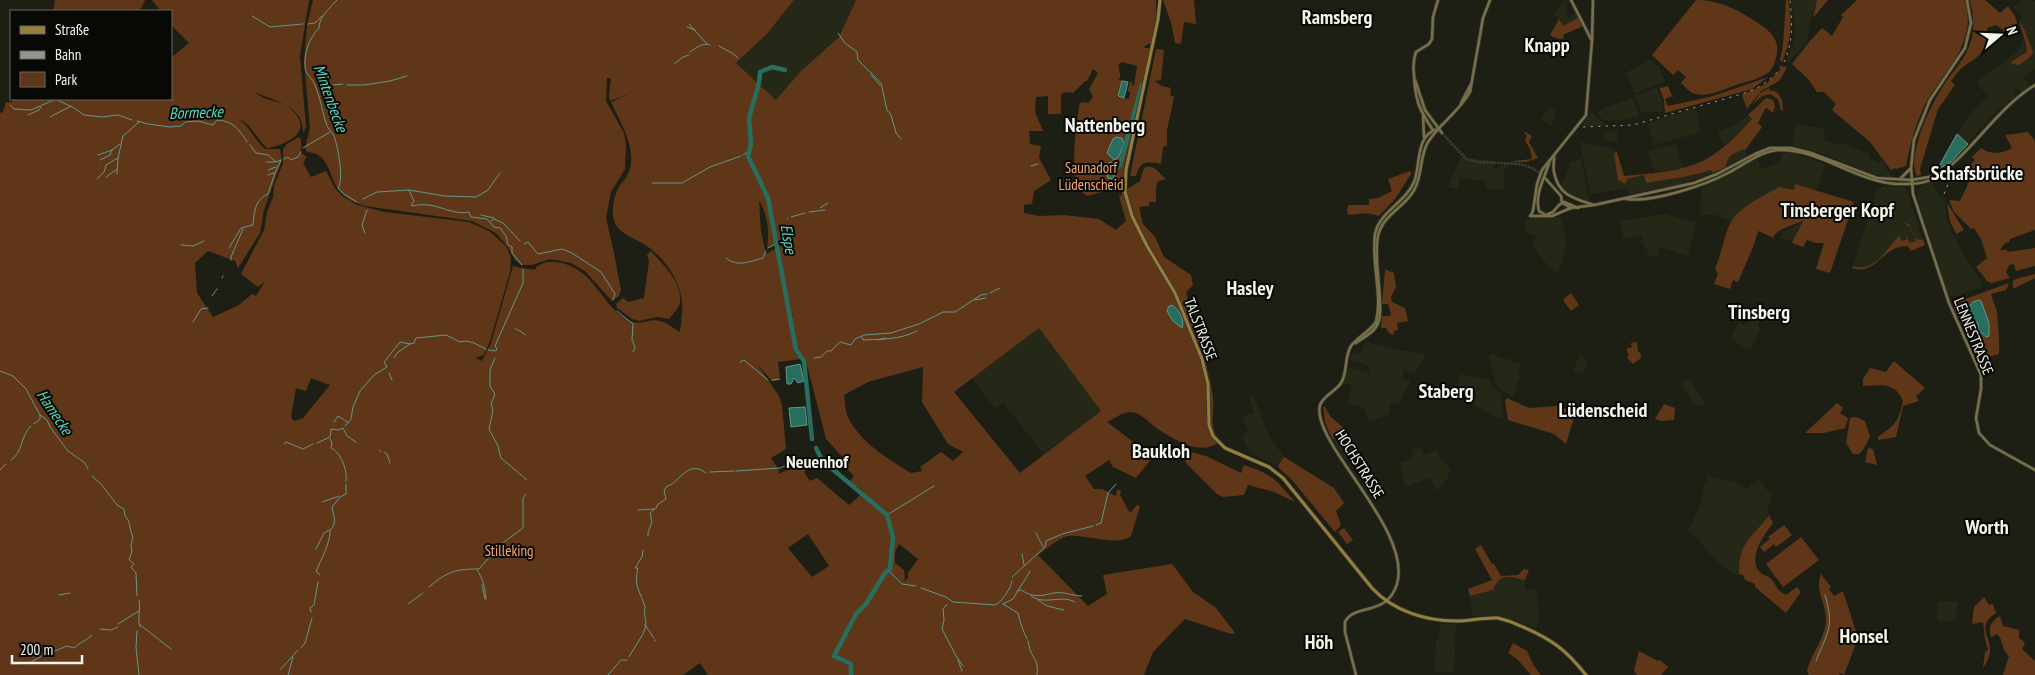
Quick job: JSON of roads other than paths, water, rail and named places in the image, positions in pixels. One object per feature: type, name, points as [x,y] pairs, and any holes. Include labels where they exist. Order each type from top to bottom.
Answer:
[{"type":"main road","name":"TALSTRASSE","points":[[1160,0],[1158,19],[1126,170],[1126,192],[1129,208],[1138,230],[1175,293],[1202,359],[1208,384],[1211,431],[1216,441],[1225,448],[1270,467],[1283,478],[1372,588],[1386,601],[1401,609],[1431,619],[1457,621],[1492,618],[1518,625],[1554,642],[1566,652],[1586,675]]},
{"type":"main road","points":[[1436,133],[1423,114],[1415,96],[1414,78],[1415,55],[1420,49],[1429,44],[1432,39],[1433,17],[1438,0]]},
{"type":"main road","points":[[1360,339],[1376,328],[1379,319],[1380,294],[1377,244],[1379,233],[1387,218],[1406,202],[1415,189],[1427,143],[1470,92],[1483,18],[1490,0]]},
{"type":"main road","points":[[1571,0],[1592,42]]},
{"type":"main road","points":[[1593,0],[1592,42],[1586,115],[1544,167],[1540,177],[1534,211],[1530,216],[1556,214],[1571,208],[1594,206],[1626,199],[1696,182],[1727,172]]},
{"type":"main road","name":"LENNESTRASSE","points":[[1967,0],[1971,23],[1968,40],[1963,54],[1938,89],[1926,110],[1914,140],[1911,182],[1914,202],[1935,266],[1952,312],[1981,375],[1981,389],[1976,418],[1978,430],[1982,438],[1990,445],[2035,470]]},
{"type":"main road","points":[[1587,31],[1590,32],[1592,29]]},
{"type":"main road","points":[[1414,78],[1424,106],[1442,133]]},
{"type":"main road","points":[[1626,199],[1643,198],[1696,186],[1727,172],[1751,158],[1772,151],[1804,152],[1892,184],[1928,180],[1953,164],[1997,116],[2035,85]]},
{"type":"main road","points":[[1360,339],[1373,326],[1377,316],[1378,290],[1374,263],[1376,229],[1382,219],[1406,195],[1412,186],[1424,139],[1423,114]]},
{"type":"main road","points":[[1424,139],[1433,130],[1438,129]]},
{"type":"main road","points":[[1554,155],[1554,171],[1560,186],[1575,200],[1594,206]]},
{"type":"main road","points":[[1546,215],[1539,211],[1538,207],[1541,186],[1550,160]]},
{"type":"main road","points":[[1899,180],[1911,168]]},
{"type":"main road","points":[[1545,178],[1561,196],[1562,203]]},
{"type":"main road","points":[[1877,180],[1911,182]]},
{"type":"main road","points":[[1546,215],[1553,212],[1562,203],[1568,202],[1578,208]]},
{"type":"main road","points":[[1562,203],[1571,208]]},
{"type":"main road","points":[[1534,211],[1538,215]]},
{"type":"main road","name":"HOCHSTRASSE","points":[[1360,339],[1354,343],[1350,350],[1343,379],[1337,388],[1322,402],[1320,412],[1333,445],[1371,502],[1395,551],[1398,580],[1393,593],[1386,601]]},
{"type":"main road","points":[[1356,675],[1345,632],[1345,622],[1352,614],[1373,609],[1386,601]]},
{"type":"water","points":[[1122,81],[1128,82],[1124,98],[1118,96]]},
{"type":"water","points":[[1957,134],[1968,144],[1951,162],[1937,170]]},
{"type":"water","points":[[1116,137],[1122,138],[1124,144],[1118,158],[1114,160],[1107,153],[1113,139]]},
{"type":"water","points":[[1111,162],[1117,167],[1113,179],[1108,178],[1106,168],[1107,164]]},
{"type":"water","points":[[1979,300],[1989,323],[1989,336],[1986,337],[1979,331],[1978,323],[1971,320],[1967,309],[1973,302]]},
{"type":"water","points":[[1172,305],[1181,315],[1182,328],[1173,321],[1167,311],[1169,306]]},
{"type":"water","points":[[800,364],[804,381],[798,383],[794,378],[791,384],[787,384],[786,367]]},
{"type":"water","points":[[805,407],[807,425],[791,427],[789,408]]},
{"type":"waterway","name":"Mintenbecke","points":[[337,0],[323,16],[319,28],[310,41],[306,51],[305,67],[316,88],[327,125],[336,141],[340,170],[340,184],[338,188],[357,202]]},
{"type":"waterway","points":[[252,16],[270,27],[303,24]]},
{"type":"waterway","name":"Mintenbecke","points":[[308,24],[315,23],[322,16]]},
{"type":"waterway","points":[[689,24],[707,44]]},
{"type":"waterway","points":[[687,27],[695,30]]},
{"type":"waterway","points":[[838,33],[845,43],[857,52],[858,60],[881,83],[887,110],[891,115],[896,133],[901,139]]},
{"type":"waterway","points":[[690,52],[702,45],[710,45]]},
{"type":"waterway","points":[[719,46],[738,58]]},
{"type":"waterway","points":[[674,64],[689,55]]},
{"type":"waterway","name":"Elspe","points":[[785,70],[772,67],[760,72],[759,83],[749,118],[751,144],[748,156],[768,198],[796,350],[804,361],[812,439]]},
{"type":"waterway","points":[[871,75],[880,85]]},
{"type":"waterway","points":[[347,85],[364,85],[407,76]]},
{"type":"waterway","points":[[333,85],[343,84]]},
{"type":"waterway","points":[[1117,167],[1120,165],[1142,85]]},
{"type":"waterway","points":[[10,105],[14,109],[31,110],[54,100]]},
{"type":"waterway","name":"Bormecke","points":[[57,100],[84,115],[102,117],[118,115],[132,120]]},
{"type":"waterway","points":[[50,117],[71,106]]},
{"type":"waterway","points":[[28,115],[39,110],[41,107]]},
{"type":"waterway","name":"Bormecke","points":[[137,121],[170,127],[181,126],[185,122],[198,121],[213,125],[217,120],[223,121],[235,126],[247,142]]},
{"type":"waterway","points":[[97,179],[104,172],[106,165],[118,158],[123,136],[139,122]]},
{"type":"waterway","points":[[303,148],[330,132]]},
{"type":"waterway","points":[[100,160],[110,155],[112,150],[120,144]]},
{"type":"waterway","name":"Bormecke","points":[[250,145],[256,153],[268,155],[276,162],[281,160]]},
{"type":"waterway","points":[[98,155],[112,150]]},
{"type":"waterway","name":"Elspe","points":[[743,155],[749,151]]},
{"type":"waterway","points":[[284,159],[288,157],[291,160],[298,157],[301,152]]},
{"type":"waterway","points":[[652,183],[682,183],[710,167],[741,156]]},
{"type":"waterway","points":[[117,174],[118,158]]},
{"type":"waterway","points":[[229,248],[241,228],[253,225],[256,207],[260,199],[268,194],[281,160]]},
{"type":"waterway","name":"Bormecke","points":[[266,162],[275,162]]},
{"type":"waterway","points":[[1031,166],[1038,164]]},
{"type":"waterway","points":[[268,170],[276,167]]},
{"type":"waterway","points":[[1102,168],[1106,167]]},
{"type":"waterway","points":[[106,177],[117,169]]},
{"type":"waterway","points":[[268,175],[274,173]]},
{"type":"waterway","points":[[409,190],[445,196],[476,197],[488,190],[500,173]]},
{"type":"waterway","points":[[1064,180],[1073,183]]},
{"type":"waterway","name":"Mintenbecke","points":[[363,199],[377,192],[409,190],[414,201],[411,205],[413,206],[435,206],[456,212],[469,212],[471,217],[487,219],[494,227],[500,228],[506,236],[508,245],[512,247],[512,253],[522,265]]},
{"type":"waterway","points":[[820,208],[828,203]]},
{"type":"waterway","points":[[365,233],[362,225],[367,210]]},
{"type":"waterway","points":[[809,212],[825,210]]},
{"type":"waterway","points":[[791,217],[805,213]]},
{"type":"waterway","name":"Mintenbecke","points":[[481,215],[494,218]]},
{"type":"waterway","points":[[491,221],[494,219],[503,223],[520,241]]},
{"type":"waterway","points":[[231,260],[243,229]]},
{"type":"waterway","points":[[181,245],[193,246],[204,241]]},
{"type":"waterway","points":[[524,244],[528,242],[538,254],[562,249],[572,253],[601,272],[615,294],[613,300]]},
{"type":"waterway","points":[[768,248],[777,243]]},
{"type":"waterway","points":[[726,258],[735,263],[744,263],[763,258],[766,251]]},
{"type":"waterway","name":"Mintenbecke","points":[[488,350],[496,351],[497,349],[495,346],[523,283],[523,269]]},
{"type":"waterway","points":[[990,293],[1000,288]]},
{"type":"waterway","points":[[212,296],[217,289]]},
{"type":"waterway","points":[[814,358],[821,357],[827,351],[831,351],[840,342],[851,345],[855,339],[864,335],[891,333],[919,324],[943,312],[955,312],[981,295],[987,294]]},
{"type":"waterway","points":[[975,300],[986,298]]},
{"type":"waterway","points":[[193,322],[201,309],[208,308]]},
{"type":"waterway","points":[[617,311],[633,324],[632,340],[635,347],[633,352]]},
{"type":"waterway","points":[[515,328],[526,335]]},
{"type":"waterway","points":[[862,337],[863,340],[890,338],[904,336],[917,331]]},
{"type":"waterway","name":"Mintenbecke","points":[[345,426],[351,419],[353,407],[360,391],[374,375],[387,367],[384,362],[400,342],[410,344],[414,343],[416,338],[446,335],[460,342],[474,343],[486,349]]},
{"type":"waterway","points":[[877,340],[886,338]]},
{"type":"waterway","points":[[394,358],[397,353],[410,344]]},
{"type":"waterway","points":[[495,358],[490,370],[490,386],[495,394],[491,404],[493,410],[489,429],[498,446],[501,458],[527,480]]},
{"type":"waterway","points":[[740,362],[744,360],[768,380]]},
{"type":"waterway","name":"Hamecke","points":[[0,371],[13,376],[26,389],[40,415],[47,420],[68,451],[85,463],[88,469]]},
{"type":"waterway","points":[[389,373],[392,380]]},
{"type":"waterway","points":[[772,380],[780,379]]},
{"type":"waterway","points":[[34,424],[40,419],[40,415]]},
{"type":"waterway","points":[[334,422],[338,416],[349,423]]},
{"type":"waterway","points":[[11,460],[18,453],[27,430],[31,426]]},
{"type":"waterway","points":[[317,443],[330,437],[331,429],[339,430],[343,428],[347,436],[356,442]]},
{"type":"waterway","points":[[330,439],[332,443],[331,448],[343,462],[346,481]]},
{"type":"waterway","points":[[284,444],[286,442],[303,449],[313,444]]},
{"type":"waterway","name":"Elspe","points":[[816,448],[821,458],[829,466]]},
{"type":"waterway","points":[[384,452],[387,454],[390,463]]},
{"type":"waterway","points":[[736,471],[780,468],[797,461]]},
{"type":"waterway","points":[[0,470],[6,464]]},
{"type":"waterway","name":"Elspe","points":[[830,467],[887,515],[893,537],[890,569],[885,573],[866,604],[856,614],[834,656],[851,664],[851,675]]},
{"type":"waterway","points":[[648,536],[652,522],[650,513],[666,499],[664,490],[667,486],[694,468],[706,473]]},
{"type":"waterway","points":[[710,472],[734,471]]},
{"type":"waterway","name":"Hamecke","points":[[92,476],[102,485],[117,505],[124,509],[133,537],[129,560],[134,564],[131,567],[136,573],[137,596]]},
{"type":"waterway","points":[[320,575],[316,571],[329,540],[330,530],[334,525],[332,507],[340,497],[346,494],[346,484]]},
{"type":"waterway","points":[[1096,525],[1101,523],[1108,493],[1116,484]]},
{"type":"waterway","points":[[887,515],[934,486]]},
{"type":"waterway","points":[[429,587],[451,572],[479,569],[500,545],[523,528],[523,498],[526,494]]},
{"type":"waterway","points":[[322,502],[339,496]]},
{"type":"waterway","points":[[638,510],[654,509]]},
{"type":"waterway","points":[[1012,577],[1045,547],[1046,541],[1062,534],[1093,526]]},
{"type":"waterway","points":[[316,549],[324,533],[329,530]]},
{"type":"waterway","points":[[1036,533],[1043,547]]},
{"type":"waterway","points":[[629,657],[642,636],[646,623],[645,607],[636,580],[638,568],[635,568],[642,557],[643,550]]},
{"type":"waterway","points":[[1022,554],[1024,565]]},
{"type":"waterway","points":[[477,570],[483,583],[486,599]]},
{"type":"waterway","points":[[888,570],[902,584],[916,586]]},
{"type":"waterway","points":[[1003,604],[1013,599],[1030,571]]},
{"type":"waterway","points":[[921,588],[946,597],[953,602],[995,605],[1006,594],[1012,581]]},
{"type":"waterway","points":[[311,612],[310,608],[314,605],[318,582]]},
{"type":"waterway","points":[[482,585],[485,599]]},
{"type":"waterway","points":[[1017,591],[1021,590],[1037,596],[1057,593],[1082,596]]},
{"type":"waterway","points":[[59,595],[70,593]]},
{"type":"waterway","points":[[408,604],[423,593]]},
{"type":"waterway","points":[[1816,661],[1829,623],[1825,595]]},
{"type":"waterway","points":[[1031,596],[1042,600],[1064,599],[1075,602]]},
{"type":"waterway","name":"Hamecke","points":[[139,600],[140,627]]},
{"type":"waterway","points":[[1038,600],[1047,606],[1064,610]]},
{"type":"waterway","points":[[947,604],[943,609],[944,620],[942,629],[963,666]]},
{"type":"waterway","points":[[1003,604],[1018,613],[1027,639]]},
{"type":"waterway","points":[[118,624],[139,611]]},
{"type":"waterway","points":[[301,648],[305,643],[312,618]]},
{"type":"waterway","points":[[139,624],[171,649]]},
{"type":"waterway","points":[[645,625],[654,638]]},
{"type":"waterway","points":[[100,629],[111,630],[118,627]]},
{"type":"waterway","name":"Hamecke","points":[[137,631],[136,647],[139,675]]},
{"type":"waterway","points":[[13,664],[29,663],[67,646],[74,648],[92,635]]},
{"type":"waterway","points":[[1028,641],[1037,664],[1037,675]]},
{"type":"waterway","points":[[280,670],[298,650]]},
{"type":"waterway","points":[[288,675],[293,657]]},
{"type":"waterway","points":[[608,675],[621,660],[627,660]]},
{"type":"waterway","points":[[958,660],[962,671]]},
{"type":"tunnel","points":[[1442,133],[1466,159],[1479,162],[1520,164],[1532,168],[1545,177]]},
{"type":"railway","points":[[1583,127],[1633,125],[1742,94],[1758,87],[1780,69],[1786,58],[1790,45],[1791,31],[1790,0]]},
{"type":"railway","points":[[1944,194],[1948,184]]},
{"type":"district","name":"Ramsberg","points":[[1337,17]]},
{"type":"district","name":"Knapp","points":[[1547,45]]},
{"type":"district","name":"Nattenberg","points":[[1105,125]]},
{"type":"district","name":"Schafsbrücke","points":[[1977,173]]},
{"type":"district","name":"Tinsberger Kopf","points":[[1837,210]]},
{"type":"district","name":"Hasley","points":[[1250,288]]},
{"type":"district","name":"Tinsberg","points":[[1759,312]]},
{"type":"district","name":"Staberg","points":[[1446,391]]},
{"type":"district","name":"Lüdenscheid","points":[[1603,410]]},
{"type":"district","name":"Baukloh","points":[[1161,451]]},
{"type":"district","name":"Neuenhof","points":[[817,461]]},
{"type":"district","name":"Worth","points":[[1987,527]]},
{"type":"district","name":"Honsel","points":[[1864,636]]},
{"type":"district","name":"Höh","points":[[1319,642]]},
{"type":"park label","name":"Saunadorf Lüdenscheid","points":[[1091,176]]},
{"type":"park label","name":"Stilleking","points":[[509,550]]}]
